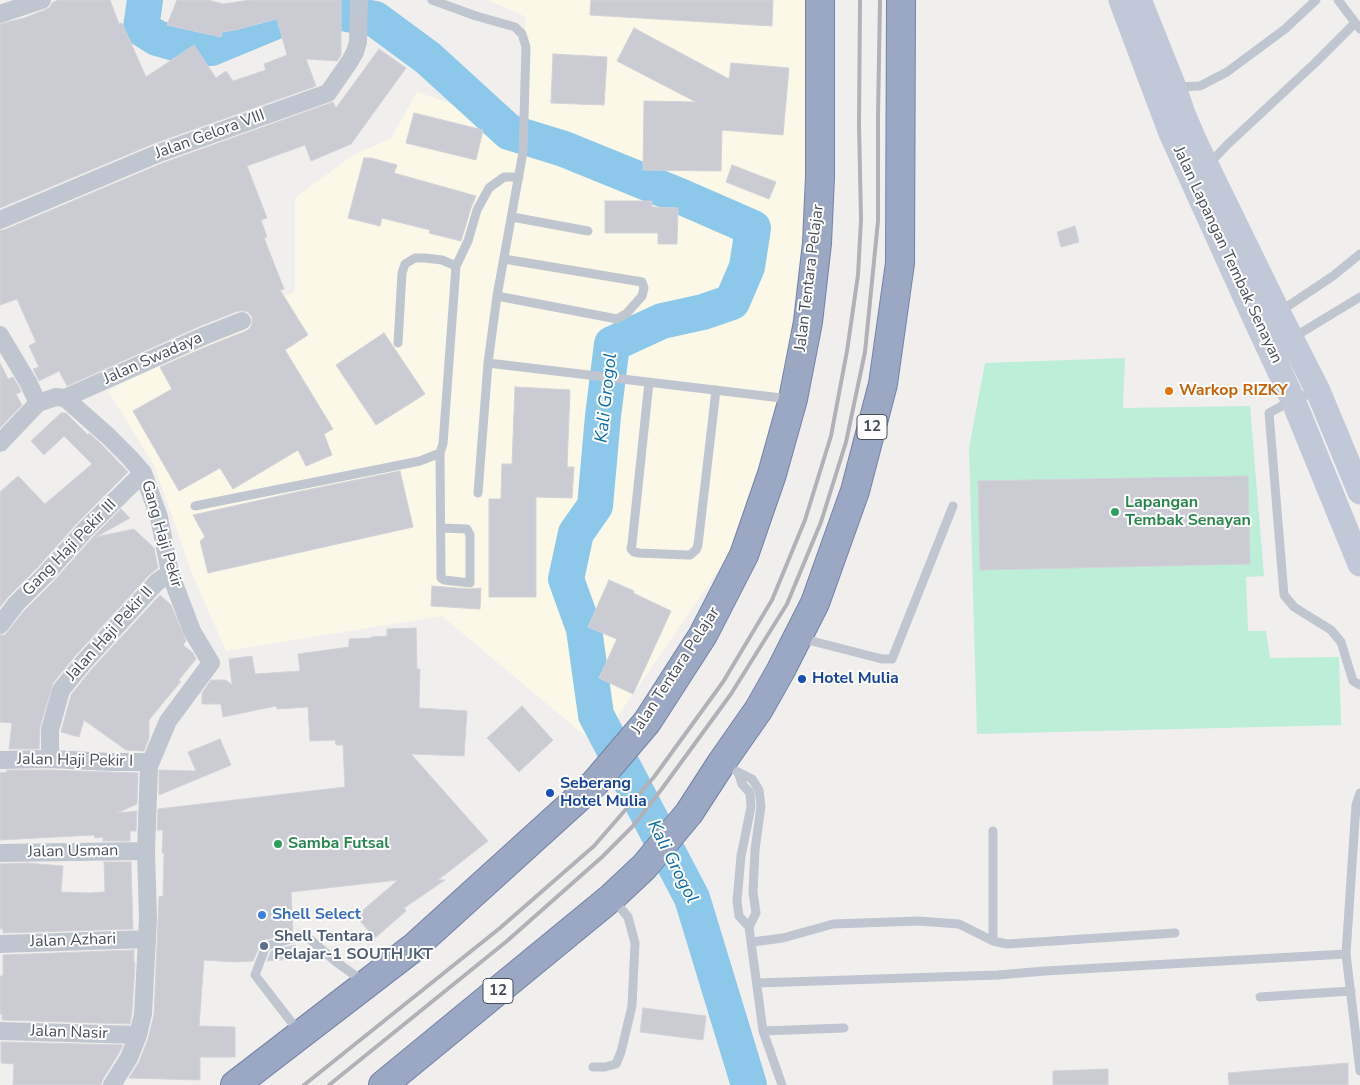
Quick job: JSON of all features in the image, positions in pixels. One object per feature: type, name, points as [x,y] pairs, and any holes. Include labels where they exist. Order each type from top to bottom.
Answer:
[{"type":"highway","name":"Jalan Tentara Pelajar","points":[[235,1085],[412,948],[595,783],[647,722],[702,635],[744,555],[772,474],[792,399],[808,322],[817,243],[820,177],[820,0]]},
{"type":"highway","name":"12","points":[[384,1085],[612,897],[644,867],[689,812],[730,767],[815,603],[855,491],[883,384],[900,264],[902,0]]},
{"type":"main road","name":"Jalan Lapangan Tembak Senayan","points":[[1121,0],[1171,133],[1283,347],[1318,391],[1358,481]]},
{"type":"main road","name":"Jalan Lapangan Tembak Senayan","points":[[1139,0],[1183,114],[1207,166],[1268,319]]},
{"type":"main road","name":"Jalan Lapangan Tembak Senayan","points":[[1283,347],[1293,400],[1360,564]]},
{"type":"street","points":[[0,14],[42,0]]},
{"type":"street","name":"Jalan Gelora VIII","points":[[0,220],[159,153],[328,93],[355,52],[358,42],[359,9]]},
{"type":"street","name":"Jalan Swadaya","points":[[64,398],[242,321]]},
{"type":"street","points":[[0,335],[28,382],[38,403]]},
{"type":"street","points":[[0,443],[38,403],[56,397],[64,398]]},
{"type":"street","name":"Gang Haji Pekir","points":[[64,398],[108,436],[143,473],[159,517],[170,573],[192,631],[211,663],[168,721],[149,766]]},
{"type":"street","name":"Gang Haji Pekir III","points":[[0,625],[16,604],[86,529],[143,473]]},
{"type":"street","name":"Jalan Haji Pekir II","points":[[50,759],[50,730],[61,690],[157,582],[170,573]]},
{"type":"street","name":"Jalan Haji Pekir I","points":[[0,760],[50,759],[143,762],[149,766]]},
{"type":"street","points":[[112,1085],[129,1058],[138,1035],[143,1014],[147,939],[146,851],[149,766]]},
{"type":"street","name":"Jalan Usman","points":[[0,853],[146,851]]},
{"type":"street","name":"Jalan Azhari","points":[[0,944],[147,939]]},
{"type":"street","name":"Jalan Nasir","points":[[0,1031],[138,1035]]},
{"type":"lane","points":[[432,0],[476,16],[515,27],[522,34],[526,47],[523,152],[497,296],[488,363],[478,493]]},
{"type":"lane","points":[[1174,87],[1200,86],[1226,72],[1285,29],[1316,0]]},
{"type":"lane","points":[[1207,166],[1227,145],[1358,26],[1338,0]]},
{"type":"lane","points":[[441,528],[467,529],[470,535],[470,583],[441,578],[440,453],[443,444],[456,266],[468,241],[477,210],[489,188],[504,177],[519,177]]},
{"type":"lane","points":[[512,217],[588,231]]},
{"type":"lane","points":[[1268,319],[1333,276],[1360,254]]},
{"type":"lane","points":[[398,343],[402,273],[405,264],[415,258],[425,258],[442,260],[456,266]]},
{"type":"lane","points":[[497,296],[617,319],[627,313],[637,302],[642,296],[644,288],[642,282],[504,259]]},
{"type":"lane","points":[[1283,347],[1360,297]]},
{"type":"lane","points":[[488,363],[792,399]]},
{"type":"lane","points":[[645,382],[632,544],[634,552],[690,555],[696,550],[716,390]]},
{"type":"lane","points":[[1318,391],[1293,400],[1269,413],[1284,595],[1294,607],[1331,630],[1341,642],[1353,681],[1360,685]]},
{"type":"lane","points":[[195,506],[420,461],[440,453]]},
{"type":"lane","points":[[798,637],[882,659],[892,659],[953,506]]},
{"type":"lane","points":[[730,767],[752,779],[759,790],[761,806],[755,850],[753,892],[756,913],[749,927]]},
{"type":"lane","points":[[730,767],[750,793],[751,807],[741,856],[737,901],[738,916],[749,927],[763,1031],[782,1085]]},
{"type":"lane","points":[[1360,793],[1356,805],[1346,954],[1360,1071]]},
{"type":"lane","points":[[993,831],[993,941]]},
{"type":"lane","points":[[593,1067],[605,1067],[616,1064],[622,1052],[632,1006],[635,943],[628,918],[612,897]]},
{"type":"lane","points":[[752,942],[783,938],[833,924],[918,921],[959,924],[993,941],[1007,944],[1175,933]]},
{"type":"lane","points":[[301,1034],[255,976],[266,946],[305,935],[366,984]]},
{"type":"lane","points":[[757,983],[998,975],[1346,954]]},
{"type":"lane","points":[[1260,997],[1351,991]]},
{"type":"lane","points":[[763,1031],[844,1028]]},
{"type":"shaded area","points":[[488,0],[817,0],[801,251],[781,409],[727,558],[597,746],[442,616],[226,651],[193,576],[154,465],[108,391],[295,291],[295,198],[352,156],[391,138],[417,92],[518,127],[526,17]]},
{"type":"green space","name":"Lapangan Tembak Senayan","points":[[1125,358],[1123,408],[1250,406],[1264,576],[1246,577],[1248,631],[1266,631],[1270,658],[1339,657],[1341,725],[977,734],[969,448],[985,363]]},
{"type":"building","points":[[58,0],[110,0],[119,24],[122,23],[146,77],[194,45],[216,78],[226,71],[233,81],[266,70],[264,64],[287,55],[277,19],[222,32],[221,37],[167,25],[177,0],[209,0],[223,4],[250,0],[341,0],[341,55],[337,61],[306,59],[316,86],[155,143],[0,208],[0,24],[45,10]]},
{"type":"building","points":[[591,0],[773,0],[772,26],[590,15]]},
{"type":"building","points":[[634,28],[729,79],[731,63],[789,68],[783,135],[722,130],[721,171],[643,170],[644,101],[696,102],[617,61]]},
{"type":"building","points":[[379,49],[406,68],[351,144],[311,161],[305,145],[247,166],[267,218],[261,220],[267,237],[264,238],[284,289],[280,290],[308,335],[285,350],[333,429],[324,434],[332,455],[306,466],[298,450],[233,489],[220,468],[179,491],[133,411],[172,389],[160,367],[246,331],[250,328],[252,317],[248,312],[238,311],[200,326],[67,386],[59,371],[39,381],[33,369],[39,367],[29,346],[36,342],[17,299],[0,305],[0,230],[4,230],[163,163],[333,102],[336,108]]},
{"type":"building","points":[[553,54],[607,57],[604,105],[551,103]]},
{"type":"building","points":[[414,113],[483,130],[476,160],[406,143]]},
{"type":"building","points":[[364,158],[397,165],[394,173],[476,196],[461,241],[429,233],[430,230],[382,218],[380,226],[348,218]]},
{"type":"building","points":[[732,165],[776,182],[769,199],[726,182]]},
{"type":"building","points":[[605,201],[652,201],[652,207],[678,208],[677,244],[658,244],[658,233],[605,233]]},
{"type":"building","points":[[1075,226],[1079,242],[1061,247],[1057,232]]},
{"type":"building","points":[[384,333],[425,394],[376,425],[336,365]]},
{"type":"building","points":[[0,363],[8,379],[13,377],[19,387],[21,392],[16,394],[22,405],[0,428]]},
{"type":"building","points":[[515,387],[570,390],[567,467],[574,467],[572,498],[536,497],[536,597],[489,597],[489,499],[501,499],[502,464],[512,464]]},
{"type":"building","points":[[61,413],[66,413],[88,435],[89,433],[128,472],[78,522],[0,607],[0,492],[18,476],[45,504],[92,464],[64,436],[44,455],[31,441]]},
{"type":"building","points":[[400,471],[413,527],[208,573],[200,541],[205,537],[193,515]]},
{"type":"building","points":[[1248,476],[1250,564],[980,570],[978,481]]},
{"type":"building","points":[[121,509],[130,518],[96,537],[134,529],[154,548],[158,568],[149,575],[75,656],[53,683],[40,727],[39,749],[9,749],[12,723],[0,722],[0,635],[5,635],[24,611]]},
{"type":"building","points":[[609,580],[671,611],[633,694],[599,678],[617,639],[588,627]]},
{"type":"building","points":[[432,586],[481,588],[480,609],[431,606]]},
{"type":"building","points":[[160,595],[171,605],[186,641],[183,645],[193,653],[196,659],[178,681],[181,681],[149,720],[149,738],[144,751],[126,750],[84,720],[79,737],[61,732],[71,695],[91,670]]},
{"type":"building","points":[[416,628],[417,669],[420,669],[419,708],[467,711],[464,756],[411,754],[488,841],[438,880],[445,880],[404,908],[406,911],[375,938],[356,916],[398,880],[291,892],[293,932],[262,941],[253,961],[204,960],[199,1026],[235,1027],[235,1057],[200,1057],[200,1080],[129,1078],[139,1062],[148,1039],[154,1015],[159,897],[163,896],[164,853],[162,853],[163,830],[157,830],[158,809],[345,787],[343,745],[336,745],[335,740],[310,741],[308,707],[277,709],[276,706],[223,717],[221,704],[202,704],[202,693],[211,680],[226,680],[232,685],[229,659],[252,656],[255,674],[300,671],[298,654],[349,647],[349,639],[387,636],[387,629]]},
{"type":"building","points":[[522,706],[553,740],[519,772],[487,738]]},
{"type":"building","points":[[220,739],[231,765],[159,795],[159,770],[196,771],[188,752]]},
{"type":"building","points":[[7,770],[138,773],[137,804],[117,813],[137,811],[136,831],[130,831],[130,841],[103,841],[103,837],[95,838],[94,835],[0,840],[0,773],[7,772]]},
{"type":"building","points":[[104,862],[131,862],[133,929],[3,933],[3,929],[0,929],[0,864],[27,863],[63,866],[61,892],[88,893],[105,892]]},
{"type":"building","points":[[294,945],[294,959],[267,961],[271,951]]},
{"type":"building","points":[[134,950],[135,963],[130,1024],[2,1020],[2,1014],[0,1014],[0,976],[3,976],[3,955]]},
{"type":"building","points":[[643,1008],[706,1016],[703,1040],[640,1032]]},
{"type":"building","points":[[1,1042],[123,1045],[101,1085],[13,1085],[14,1064],[1,1063]]},
{"type":"building","points":[[1348,1063],[1348,1085],[1229,1085],[1228,1073]]},
{"type":"building","points":[[1108,1069],[1108,1085],[1053,1085],[1053,1071]]},
{"type":"waterway","name":"Kali Grogol","points":[[145,0],[141,28],[157,38],[185,46],[211,48],[310,7],[375,19],[428,58],[509,132],[564,149],[753,228],[747,267],[732,302],[703,312],[662,321],[612,344],[595,506],[576,533],[566,579],[584,629],[596,715],[692,898],[749,1085]]},
{"type":"railway","points":[[304,1085],[500,928],[594,846],[654,777],[723,682],[772,600],[805,520],[831,436],[847,351],[858,275],[861,220],[859,124],[860,0]]},
{"type":"railway","points":[[329,1085],[507,941],[602,857],[633,826],[731,694],[787,604],[821,522],[846,442],[865,352],[878,221],[880,0]]},
{"type":"place","name":"Warkop RIZKY","points":[[1169,391]]},
{"type":"place","name":"Lapangan Tembak Senayan","points":[[1115,512]]},
{"type":"place","name":"Hotel Mulia","points":[[802,679]]},
{"type":"place","name":"Seberang Hotel Mulia","points":[[550,793]]},
{"type":"place","name":"Samba Futsal","points":[[278,844]]},
{"type":"place","name":"Shell Select","points":[[262,915]]},
{"type":"place","name":"Shell Tentara Pelajar-1 SOUTH JKT","points":[[264,946]]}]
